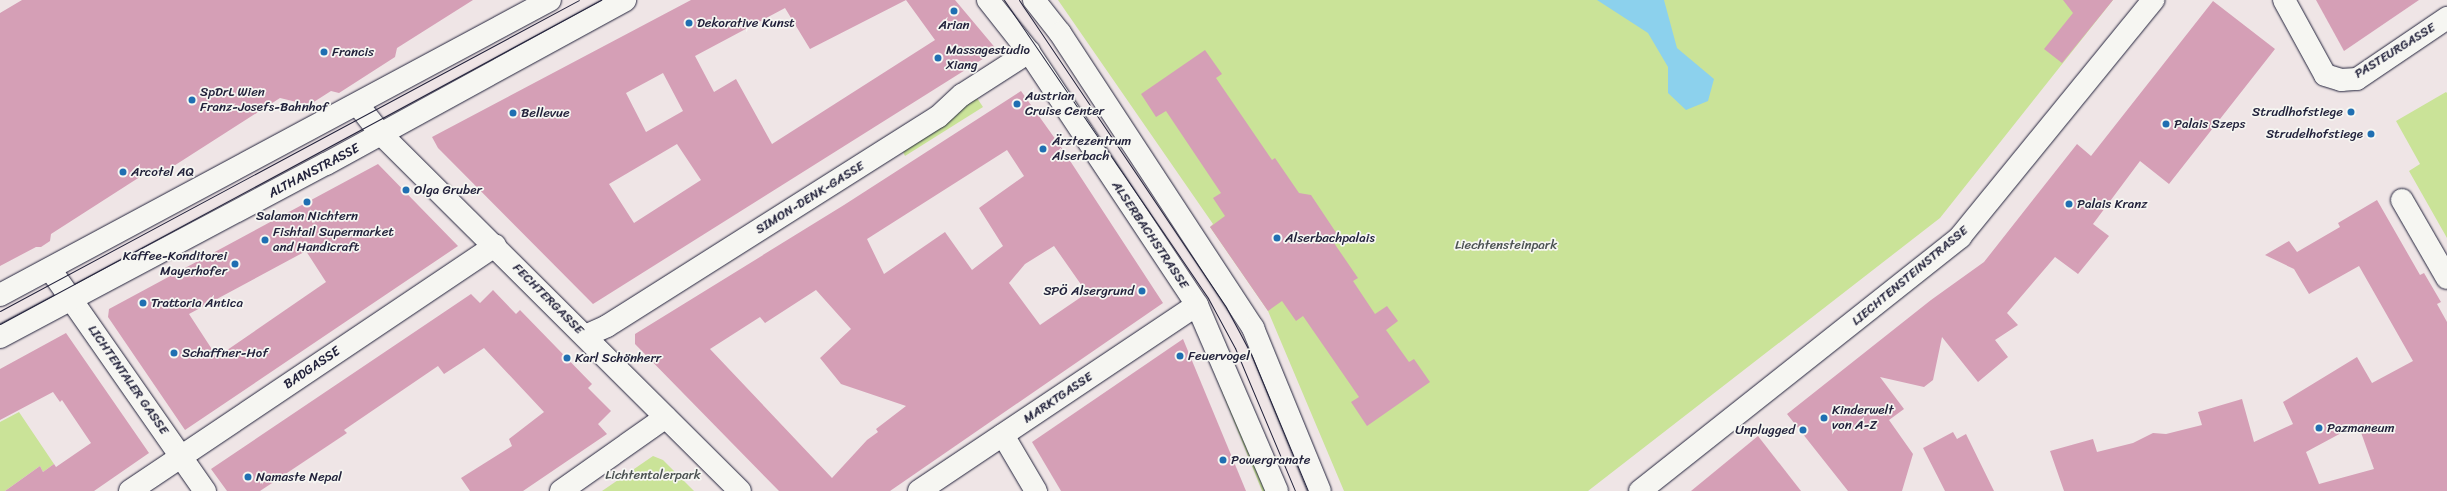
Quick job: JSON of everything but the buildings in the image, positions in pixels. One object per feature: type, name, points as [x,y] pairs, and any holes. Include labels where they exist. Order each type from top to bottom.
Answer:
[{"type":"street","points":[[0,295],[358,105],[550,0]]},
{"type":"street","name":"ALTHANSTRASSE","points":[[0,337],[72,300],[381,134],[625,0]]},
{"type":"street","name":"ALSERBACHSTRASSE","points":[[988,0],[1029,52],[1197,306],[1277,491]]},
{"type":"street","points":[[1034,0],[1060,34],[1253,328],[1320,491]]},
{"type":"street","name":"LIECHTENSTEINSTRASSE","points":[[1640,491],[1960,237],[2153,0]]},
{"type":"street","name":"PASTEURGASSE","points":[[2284,0],[2325,75],[2341,80],[2357,79],[2447,18]]},
{"type":"street","name":"SIMON-DENK-GASSE","points":[[585,336],[607,326],[938,117],[962,95],[1029,52]]},
{"type":"street","name":"FECHTERGASSE","points":[[358,105],[381,134],[740,491]]},
{"type":"street","points":[[2402,200],[2447,278]]},
{"type":"street","name":"BADGASSE","points":[[130,491],[495,246]]},
{"type":"street","name":"LICHTENTALER GASSE","points":[[50,269],[205,491]]},
{"type":"street","name":"MARKTGASSE","points":[[919,491],[1197,306]]},
{"type":"street","points":[[561,491],[666,417]]},
{"type":"street","points":[[1003,435],[1036,491]]},
{"type":"green space","name":"Liechtensteinpark","points":[[1058,0],[2113,0],[1940,218],[1588,491],[1344,491],[1268,311],[1210,227],[1213,224]]},
{"type":"green space","points":[[2446,92],[2447,238],[2409,171],[2420,164],[2396,121]]},
{"type":"green space","points":[[977,98],[983,107],[905,156],[902,150]]},
{"type":"green space","points":[[1216,361],[1268,491],[1262,491],[1210,363]]},
{"type":"green space","points":[[19,412],[54,464],[43,472],[40,466],[5,491],[0,491],[0,422]]},
{"type":"green space","name":"Lichtentalerpark","points":[[653,456],[663,460],[694,491],[602,491]]},
{"type":"water","points":[[1597,0],[1664,0],[1677,48],[1714,79],[1708,101],[1686,110],[1668,93],[1668,67],[1648,33]]},
{"type":"tram line","points":[[0,311],[579,0]]},
{"type":"tram line","points":[[0,324],[601,0]]},
{"type":"tram line","points":[[1004,0],[1208,298],[1235,348],[1295,491]]},
{"type":"tram line","points":[[1019,0],[1226,307],[1251,354],[1308,491]]},
{"type":"place","name":"Arian","points":[[954,11]]},
{"type":"place","name":"Dekorative Kunst","points":[[689,23]]},
{"type":"place","name":"Francis","points":[[324,52]]},
{"type":"place","name":"Massagestudio Xiang","points":[[938,58]]},
{"type":"place","name":"SpDrL Wien Franz-Josefs-Bahnhof","points":[[192,100]]},
{"type":"place","name":"Austrian Cruise Center","points":[[1017,104]]},
{"type":"place","name":"Strudlhofstiege","points":[[2351,112]]},
{"type":"place","name":"Bellevue","points":[[513,113]]},
{"type":"place","name":"Palais Szeps","points":[[2166,124]]},
{"type":"place","name":"Strudelhofstiege","points":[[2371,134]]},
{"type":"place","name":"Ärztezentrum Alserbach","points":[[1043,149]]},
{"type":"place","name":"Arcotel AQ","points":[[123,172]]},
{"type":"place","name":"Olga Gruber","points":[[406,190]]},
{"type":"place","name":"Salamon Nichtern","points":[[307,202]]},
{"type":"place","name":"Palais Kranz","points":[[2069,204]]},
{"type":"place","name":"Alserbachpalais","points":[[1277,238]]},
{"type":"place","name":"Fishtail Supermarket and Handicraft","points":[[265,240]]},
{"type":"place","name":"Kaffee-Konditorei Mayerhofer","points":[[235,264]]},
{"type":"place","name":"SPÖ Alsergrund","points":[[1142,291]]},
{"type":"place","name":"Trattoria Antica","points":[[143,303]]},
{"type":"place","name":"Schaffner-Hof","points":[[174,353]]},
{"type":"place","name":"Feuervogel","points":[[1180,356]]},
{"type":"place","name":"Karl Schönherr","points":[[567,358]]},
{"type":"place","name":"Kinderwelt von A-Z","points":[[1824,418]]},
{"type":"place","name":"Pazmaneum","points":[[2319,428]]},
{"type":"place","name":"Unplugged","points":[[1803,430]]},
{"type":"place","name":"Powergranate","points":[[1223,460]]},
{"type":"place","name":"Namaste Nepal","points":[[248,477]]}]
